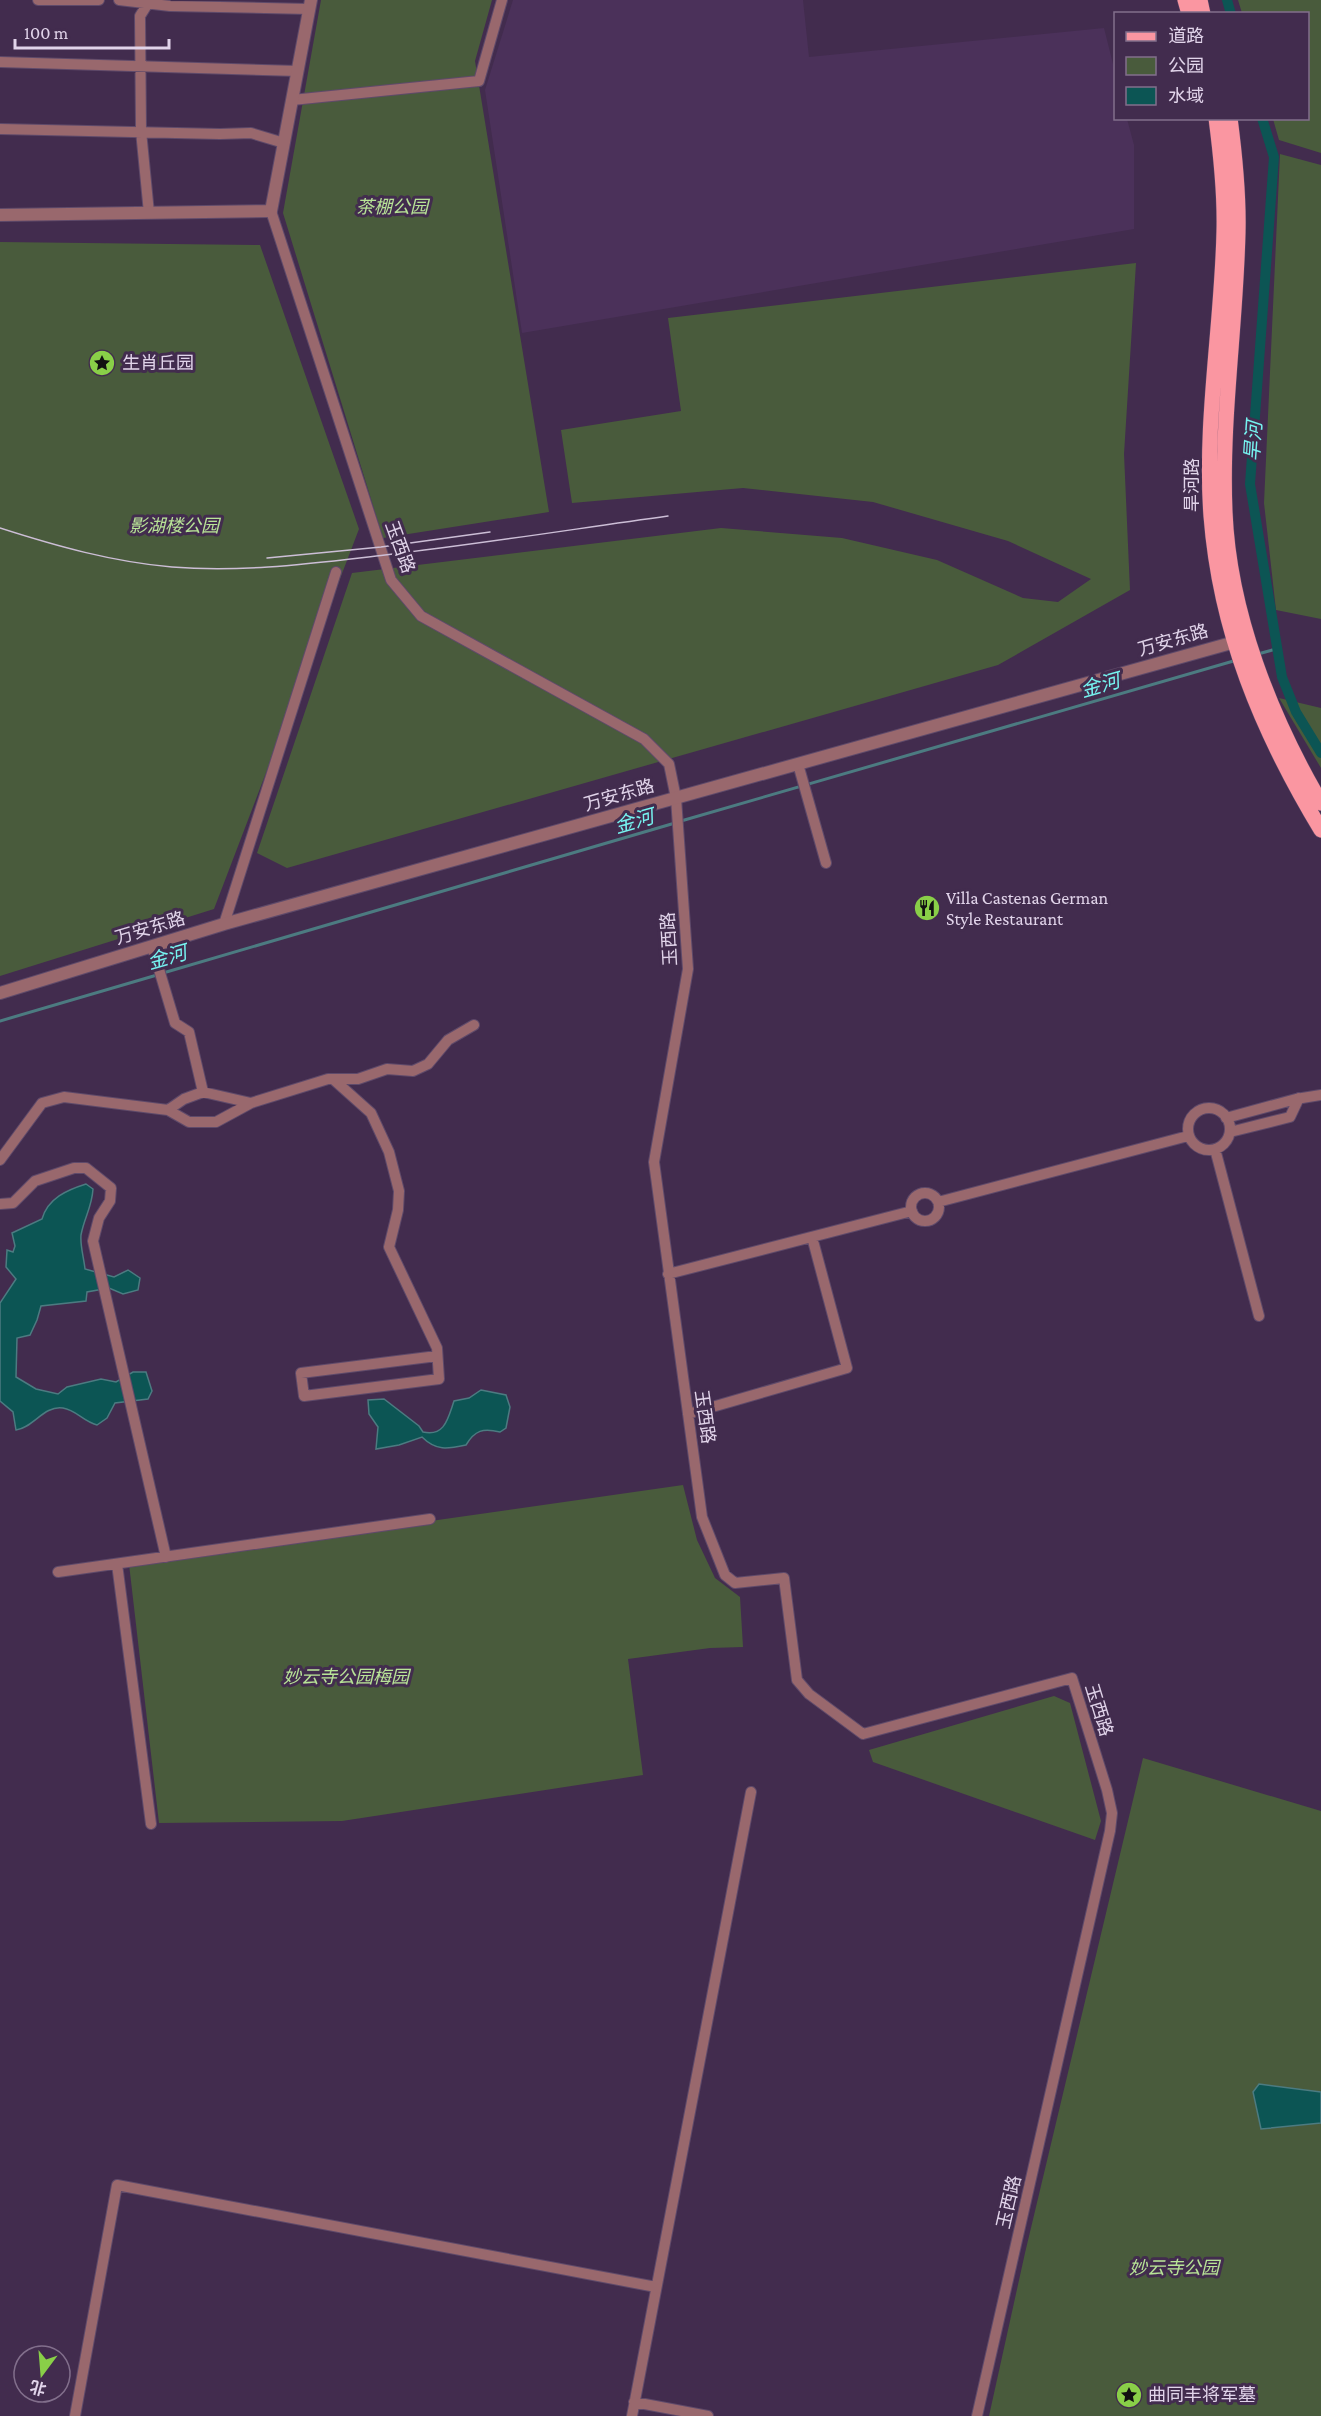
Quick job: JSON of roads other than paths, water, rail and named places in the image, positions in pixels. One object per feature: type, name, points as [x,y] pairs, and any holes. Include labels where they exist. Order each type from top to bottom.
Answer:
[{"type":"main road","name":"旱河路","points":[[1216,120],[1223,176],[1224,232],[1211,433],[1211,516],[1218,568],[1244,646],[1271,741],[1321,830]]},
{"type":"main road","name":"旱河路","points":[[1230,120],[1237,175],[1238,232],[1225,434],[1225,515],[1244,646]]},
{"type":"main road","name":"旱河路","points":[[1250,670],[1321,802]]},
{"type":"street","points":[[38,0],[99,0]]},
{"type":"street","points":[[0,215],[271,212],[310,4],[170,6],[149,1],[119,0]]},
{"type":"street","points":[[292,100],[478,81],[502,0]]},
{"type":"street","points":[[149,1],[140,16],[141,131],[149,213]]},
{"type":"street","points":[[0,62],[298,71]]},
{"type":"street","points":[[0,129],[251,133],[284,143]]},
{"type":"street","name":"玉西路","points":[[271,212],[391,580],[421,616],[644,739],[669,764],[676,798],[688,969],[654,1162],[702,1517],[725,1575],[735,1583],[784,1578],[797,1680],[809,1694],[863,1734],[1072,1678],[1107,1790],[1112,1813],[1110,1831],[977,2416]]},
{"type":"street","points":[[224,924],[336,572]]},
{"type":"street","name":"万安东路","points":[[0,993],[224,924],[798,764],[1244,646]]},
{"type":"street","points":[[798,764],[826,863]]},
{"type":"street","points":[[152,946],[175,1023],[189,1032],[203,1092]]},
{"type":"street","points":[[0,1160],[42,1102],[64,1096],[168,1110],[189,1122],[216,1122],[251,1103],[333,1080],[358,1079],[387,1069],[413,1071],[428,1064],[448,1040],[474,1025]]},
{"type":"street","points":[[333,1080],[371,1113],[389,1152],[399,1191],[398,1210],[389,1247],[437,1348],[439,1379],[304,1396],[301,1373],[437,1356]]},
{"type":"street","points":[[168,1110],[184,1099],[203,1092],[251,1103]]},
{"type":"street","points":[[1226,1118],[1299,1098],[1321,1095]]},
{"type":"street","points":[[1230,1132],[1226,1118],[1210,1108],[1197,1112],[1189,1122],[1188,1136],[1197,1147],[1203,1150],[1215,1149],[1223,1144],[1230,1132],[1290,1117],[1299,1098]]},
{"type":"street","points":[[938,1202],[1188,1136]]},
{"type":"street","points":[[1215,1149],[1259,1316]]},
{"type":"street","points":[[0,1204],[14,1203],[35,1180],[74,1168],[86,1168],[111,1188],[110,1201],[99,1218],[93,1241],[166,1557]]},
{"type":"street","points":[[921,1194],[930,1194],[938,1202],[938,1212],[932,1219],[922,1220],[912,1211],[912,1203],[921,1194]]},
{"type":"street","points":[[669,1274],[912,1211]]},
{"type":"street","points":[[688,1414],[847,1368],[812,1237]]},
{"type":"street","points":[[58,1572],[430,1519]]},
{"type":"street","points":[[117,1564],[151,1824]]},
{"type":"street","points":[[632,2416],[751,1792]]},
{"type":"street","points":[[75,2416],[117,2185],[657,2287]]},
{"type":"street","points":[[634,2402],[708,2416]]},
{"type":"water","points":[[86,1184],[93,1189],[81,1235],[85,1269],[114,1277],[128,1270],[140,1278],[138,1290],[123,1294],[109,1288],[87,1292],[86,1301],[41,1306],[30,1335],[17,1338],[16,1377],[36,1389],[58,1394],[67,1387],[101,1379],[116,1382],[133,1372],[146,1372],[152,1391],[148,1399],[115,1403],[107,1418],[97,1425],[68,1409],[56,1408],[16,1430],[13,1412],[0,1401],[0,1303],[16,1279],[6,1267],[7,1250],[13,1252],[15,1246],[12,1233],[42,1219],[49,1206],[59,1196]]},
{"type":"water","points":[[481,1390],[506,1395],[510,1407],[506,1428],[500,1432],[480,1431],[466,1445],[453,1447],[437,1447],[422,1437],[399,1445],[376,1449],[378,1427],[369,1414],[368,1400],[384,1399],[419,1426],[423,1432],[430,1433],[436,1432],[444,1425],[454,1401],[469,1398]]},
{"type":"water","points":[[1259,2084],[1321,2092],[1321,2123],[1261,2129],[1253,2092]]},
{"type":"waterway","name":"旱河","points":[[1227,0],[1230,12]]},
{"type":"waterway","name":"旱河","points":[[1263,120],[1274,157],[1250,484],[1282,677],[1296,712],[1321,753]]},
{"type":"waterway","name":"金河","points":[[1258,654],[1276,649]]},
{"type":"waterway","name":"金河","points":[[681,821],[1237,660]]},
{"type":"waterway","name":"金河","points":[[163,973],[675,823]]},
{"type":"waterway","name":"金河","points":[[0,1021],[157,975]]},
{"type":"tram line","points":[[0,528],[106,557],[150,565],[225,569],[385,555],[668,516]]},
{"type":"tram line","points":[[267,558],[381,547],[490,532]]},
{"type":"place","name":"生肖丘园","points":[[102,363]]},
{"type":"place","name":"Villa Castenas German Style Restaurant","points":[[927,908]]},
{"type":"place","name":"曲同丰将军墓","points":[[1129,2395]]},
{"type":"park label","name":"茶棚公园","points":[[392,207]]},
{"type":"park label","name":"影湖楼公园","points":[[174,526]]},
{"type":"park label","name":"妙云寺公园梅园","points":[[346,1677]]},
{"type":"park label","name":"妙云寺公园","points":[[1174,2268]]}]
